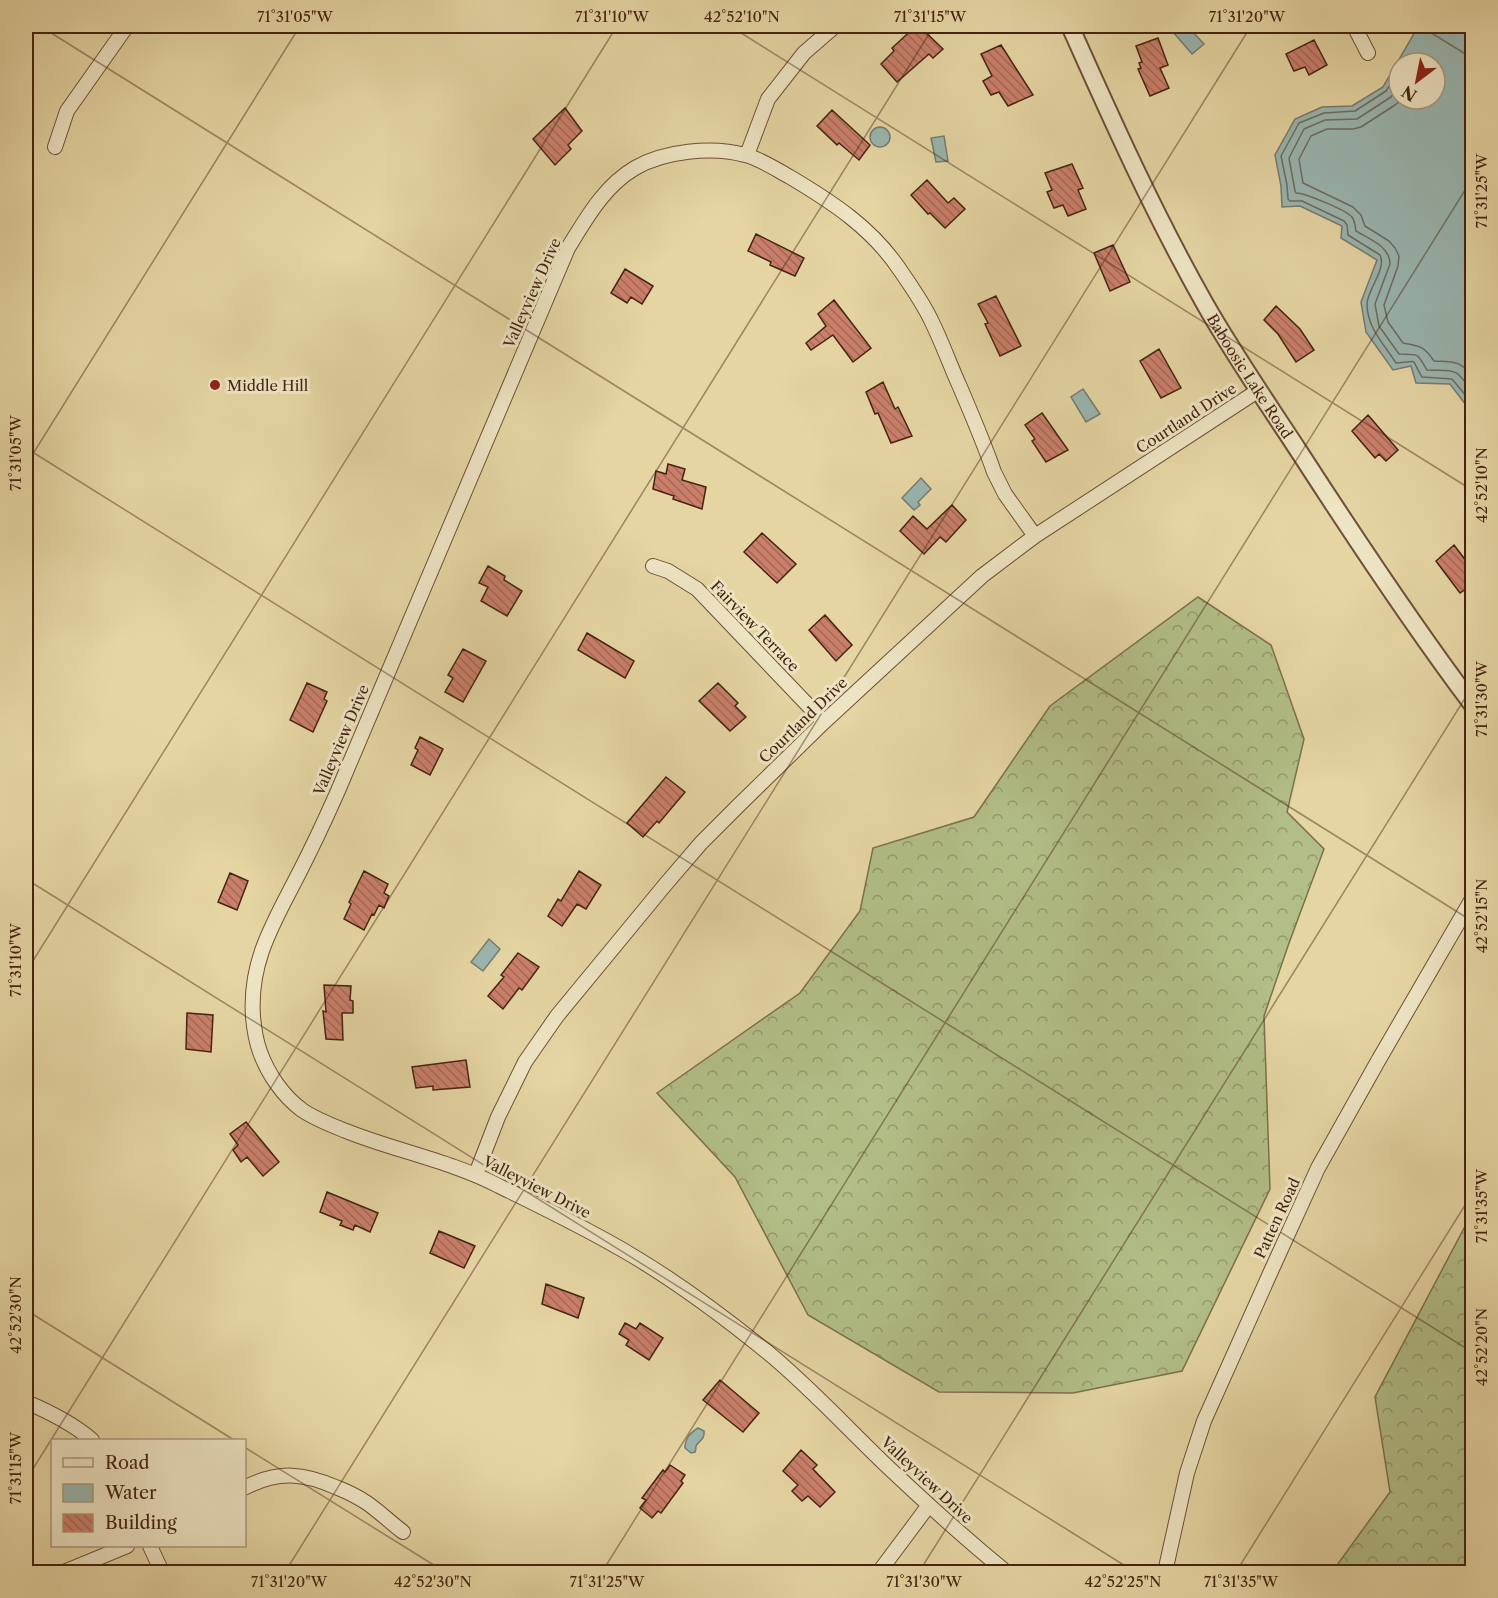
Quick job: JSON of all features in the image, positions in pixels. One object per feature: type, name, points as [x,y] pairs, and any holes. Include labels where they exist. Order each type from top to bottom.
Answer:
[{"type":"street","points":[[55,147],[67,111],[127,26]]},
{"type":"street","points":[[747,155],[768,99],[804,53],[835,26]]},
{"type":"street","name":"Baboosic Lake Road","points":[[1070,26],[1154,208],[1204,303],[1350,529],[1431,648],[1473,704]]},
{"type":"street","points":[[1354,26],[1368,53]]},
{"type":"street","name":"Valleyview Drive","points":[[1006,1572],[888,1467],[810,1389],[724,1318],[679,1286],[633,1256],[585,1229],[476,1174],[369,1140],[302,1110],[276,1083],[259,1050],[255,1032],[253,994],[255,974],[267,936],[337,793],[568,248],[591,211],[616,182],[634,168],[655,159],[685,153],[716,150],[747,155],[807,187],[854,218],[900,269],[930,318],[994,472],[1005,494],[1035,536]]},
{"type":"street","name":"Courtland Drive","points":[[476,1174],[498,1117],[525,1062],[557,1016],[701,843],[824,722],[982,576],[1035,536],[1259,390]]},
{"type":"street","name":"Fairview Terrace","points":[[653,566],[668,571],[697,589],[824,722]]},
{"type":"street","name":"Patten Road","points":[[1165,1572],[1187,1473],[1204,1421],[1281,1249],[1321,1162],[1473,899]]},
{"type":"street","points":[[26,1402],[56,1415],[91,1439]]},
{"type":"street","points":[[246,1487],[278,1476],[297,1475],[312,1479],[348,1492],[367,1502],[403,1532]]},
{"type":"street","points":[[879,1572],[929,1505]]},
{"type":"street","points":[[64,1572],[122,1547]]},
{"type":"street","points":[[151,1547],[162,1572]]},
{"type":"green space","points":[[1198,597],[1271,645],[1304,739],[1287,812],[1324,849],[1264,1016],[1270,1189],[1182,1371],[1073,1393],[939,1392],[808,1315],[735,1177],[657,1093],[800,993],[860,911],[873,848],[974,817],[1050,706]]},
{"type":"green space","points":[[1472,1213],[1472,1572],[1332,1572],[1390,1492],[1375,1397]]},
{"type":"water","points":[[1180,26],[1187,26],[1204,44],[1192,54],[1173,32]]},
{"type":"water","points":[[1412,26],[1472,26],[1472,413],[1450,384],[1416,383],[1411,366],[1393,370],[1366,332],[1361,302],[1377,260],[1341,238],[1342,226],[1300,206],[1282,207],[1281,186],[1275,155],[1295,119],[1322,107],[1352,106],[1383,87],[1387,80],[1387,111],[1447,111],[1447,51],[1404,51],[1415,32]]},
{"type":"water","points":[[880,127],[887,130],[890,137],[887,144],[880,147],[873,144],[870,137],[873,130]]},
{"type":"water","points":[[944,136],[948,161],[936,162],[931,138]]},
{"type":"water","points":[[1083,389],[1100,414],[1086,422],[1071,397]]},
{"type":"water","points":[[921,478],[931,489],[918,502],[920,505],[914,510],[902,498]]},
{"type":"water","points":[[489,939],[500,949],[483,971],[471,962]]},
{"type":"water","points":[[698,1428],[704,1431],[704,1436],[696,1446],[695,1452],[691,1453],[685,1448],[686,1441],[690,1434]]},
{"type":"building","points":[[916,26],[919,26],[943,49],[933,58],[929,54],[897,82],[881,64],[894,51],[892,48]]},
{"type":"building","points":[[1158,38],[1168,65],[1160,68],[1169,88],[1150,96],[1138,69],[1141,68],[1139,63],[1142,62],[1136,46]]},
{"type":"building","points":[[1314,40],[1327,65],[1309,75],[1305,67],[1294,71],[1286,54]]},
{"type":"building","points":[[1001,45],[1033,95],[1008,106],[999,92],[991,95],[983,81],[992,76],[981,54]]},
{"type":"building","points":[[565,108],[582,131],[568,145],[571,149],[555,165],[533,139]]},
{"type":"building","points":[[832,110],[870,145],[859,160],[839,143],[837,145],[817,126]]},
{"type":"building","points":[[1072,164],[1083,188],[1078,190],[1086,209],[1068,216],[1063,205],[1054,208],[1047,192],[1052,190],[1045,173]]},
{"type":"building","points":[[927,180],[948,203],[954,198],[965,209],[945,228],[911,195]]},
{"type":"building","points":[[756,234],[804,258],[795,276],[770,265],[771,262],[748,251]]},
{"type":"building","points":[[1113,245],[1130,282],[1110,291],[1094,253]]},
{"type":"building","points":[[625,269],[653,286],[642,304],[631,297],[627,303],[611,293]]},
{"type":"building","points":[[996,296],[1021,346],[1000,356],[985,324],[988,323],[978,304]]},
{"type":"building","points":[[834,300],[871,348],[853,362],[833,335],[811,350],[806,343],[826,326],[818,314]]},
{"type":"building","points":[[1276,306],[1300,329],[1314,350],[1296,362],[1278,334],[1264,320]]},
{"type":"building","points":[[1159,349],[1181,388],[1161,398],[1140,361]]},
{"type":"building","points":[[883,382],[895,409],[898,407],[912,436],[891,443],[866,392]]},
{"type":"building","points":[[1042,413],[1068,450],[1046,462],[1032,441],[1035,439],[1025,425]]},
{"type":"building","points":[[1368,415],[1398,450],[1386,461],[1379,454],[1375,458],[1352,431]]},
{"type":"building","points":[[668,464],[685,469],[682,480],[706,487],[702,509],[653,489],[656,471],[666,474]]},
{"type":"building","points":[[952,505],[966,520],[946,542],[940,537],[924,554],[900,531],[913,516],[927,529]]},
{"type":"building","points":[[762,533],[796,564],[777,583],[744,552]]},
{"type":"building","points":[[1454,545],[1473,570],[1473,584],[1460,593],[1436,561]]},
{"type":"building","points":[[488,566],[505,576],[504,580],[522,591],[507,616],[481,601],[488,587],[479,583]]},
{"type":"building","points":[[825,615],[852,645],[836,661],[809,630]]},
{"type":"building","points":[[587,633],[634,661],[625,678],[578,650]]},
{"type":"building","points":[[463,649],[486,661],[463,702],[445,692],[453,678],[448,675]]},
{"type":"building","points":[[307,683],[327,692],[324,699],[327,701],[313,732],[290,720]]},
{"type":"building","points":[[718,683],[738,703],[735,706],[746,717],[730,731],[699,701]]},
{"type":"building","points":[[420,737],[443,749],[430,775],[411,765],[418,750],[415,748]]},
{"type":"building","points":[[666,777],[685,792],[659,823],[657,821],[643,837],[627,823]]},
{"type":"building","points":[[364,871],[388,884],[384,893],[389,896],[384,908],[379,905],[364,930],[344,919],[351,904],[349,902]]},
{"type":"building","points":[[579,871],[601,885],[586,909],[577,904],[562,926],[548,916],[558,899],[561,901]]},
{"type":"building","points":[[230,873],[248,881],[237,910],[218,902]]},
{"type":"building","points":[[518,953],[539,967],[522,990],[519,988],[503,1009],[488,996],[504,977],[501,975]]},
{"type":"building","points":[[324,985],[351,986],[350,1000],[353,1001],[353,1013],[342,1013],[343,1040],[326,1039],[323,1011],[326,1012]]},
{"type":"building","points":[[187,1013],[213,1015],[211,1052],[186,1049]]},
{"type":"building","points":[[466,1060],[470,1087],[433,1090],[433,1086],[416,1088],[412,1067]]},
{"type":"building","points":[[246,1122],[279,1162],[263,1176],[247,1157],[241,1162],[233,1150],[238,1145],[230,1134]]},
{"type":"building","points":[[327,1192],[378,1213],[370,1232],[355,1225],[353,1230],[340,1225],[342,1221],[320,1212]]},
{"type":"building","points":[[439,1231],[475,1246],[464,1268],[430,1253]]},
{"type":"building","points":[[546,1284],[584,1298],[578,1318],[542,1304]]},
{"type":"building","points":[[625,1323],[636,1329],[640,1323],[663,1338],[649,1360],[626,1345],[629,1340],[619,1334]]},
{"type":"building","points":[[720,1380],[759,1413],[743,1432],[703,1400]]},
{"type":"building","points":[[801,1450],[817,1465],[813,1469],[835,1492],[820,1507],[808,1496],[802,1501],[792,1491],[798,1485],[783,1471]]},
{"type":"building","points":[[670,1465],[685,1475],[681,1481],[683,1483],[661,1513],[658,1511],[652,1518],[640,1508],[646,1500],[642,1498],[663,1470],[665,1472]]},
{"type":"place","name":"Middle Hill","points":[[215,385]]}]
